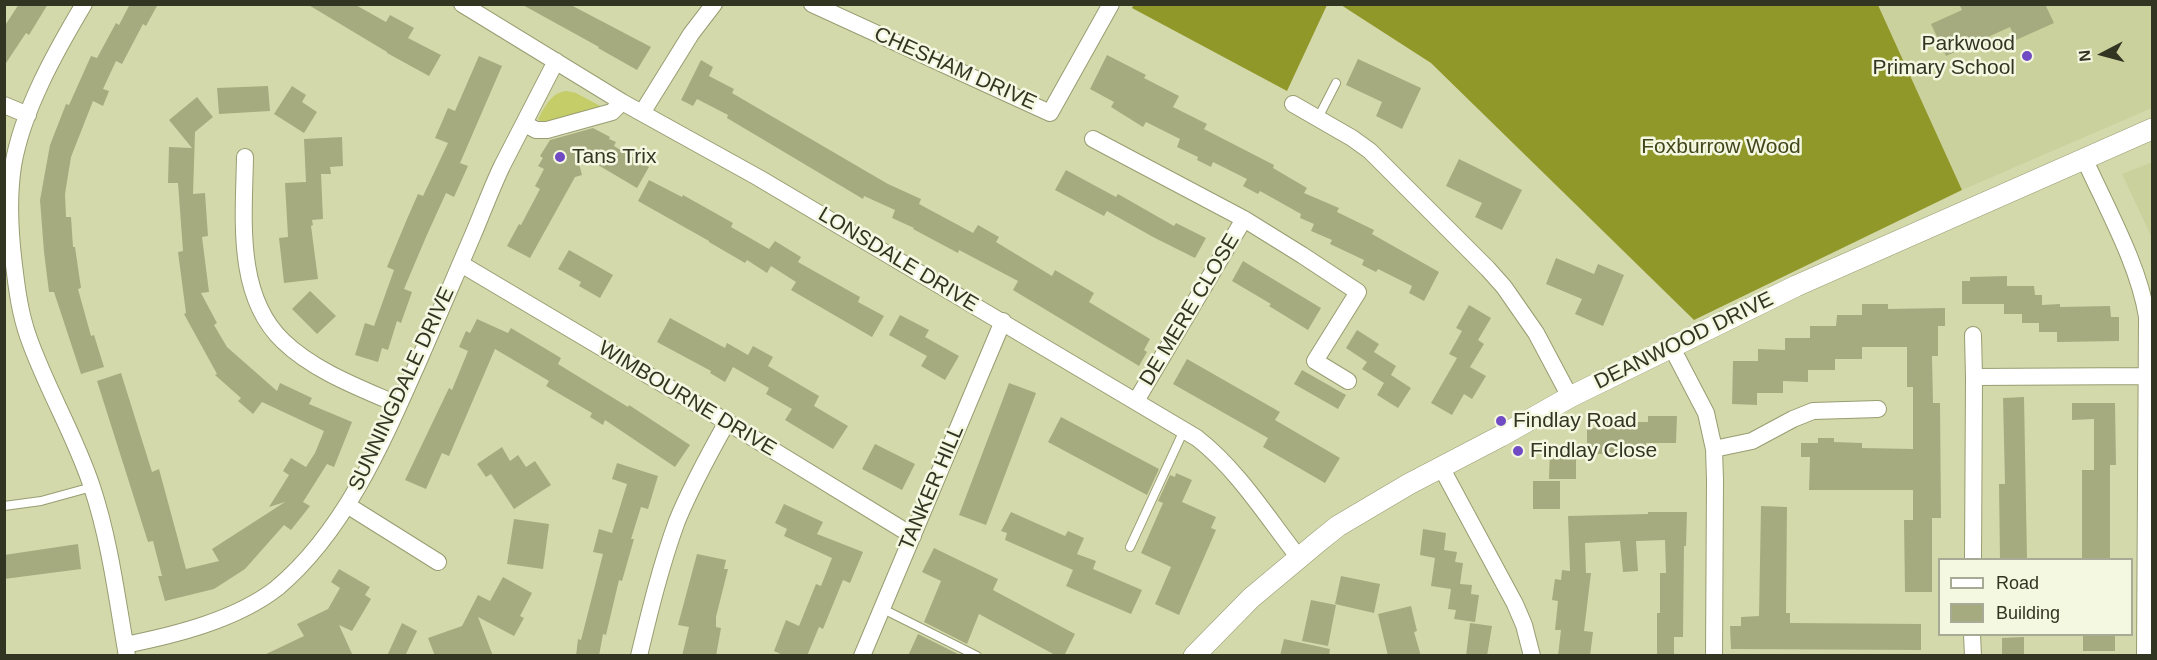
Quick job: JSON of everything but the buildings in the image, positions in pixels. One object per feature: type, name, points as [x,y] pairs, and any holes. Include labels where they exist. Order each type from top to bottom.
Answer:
[{"type":"street","points":[[84,4],[52,64],[28,115],[19,142],[13,166],[9,259],[28,335],[92,488],[114,576],[126,650]]},
{"type":"street","name":"LONSDALE DRIVE","points":[[462,4],[622,102],[759,178],[1184,430],[1211,449],[1231,471],[1299,558]]},
{"type":"street","points":[[642,113],[690,34],[714,4]]},
{"type":"street","name":"CHESHAM DRIVE","points":[[812,4],[1050,113],[1111,4]]},
{"type":"street","name":"SUNNINGDALE DRIVE","points":[[126,650],[206,624],[256,601],[274,590],[291,575],[331,528],[374,459],[502,168],[556,61]]},
{"type":"street","points":[[525,124],[538,130],[547,130],[612,112],[622,102]]},
{"type":"street","points":[[1293,104],[1370,151],[1488,269],[1520,308],[1570,397]]},
{"type":"street","points":[[4,105],[28,115]]},
{"type":"street","name":"DEANWOOD DRIVE","points":[[1194,656],[1251,598],[1345,522],[1384,497],[1570,397],[1671,346],[1883,246],[2152,129]]},
{"type":"street","name":"DE MERE CLOSE","points":[[1093,139],[1244,219],[1358,292],[1315,361],[1348,381]]},
{"type":"street","points":[[245,157],[244,212],[250,280],[259,308],[268,325],[303,357],[350,383],[399,405]]},
{"type":"street","points":[[2084,158],[2133,266],[2145,301],[2147,317],[2145,656]]},
{"type":"street","name":"DE MERE CLOSE","points":[[1136,401],[1244,219]]},
{"type":"street","name":"WIMBOURNE DRIVE","points":[[461,264],[913,536]]},
{"type":"street","name":"TANKER HILL","points":[[862,656],[1003,321]]},
{"type":"street","points":[[1973,335],[1973,558]]},
{"type":"street","points":[[1671,346],[1706,413],[1714,449],[1714,656]]},
{"type":"street","points":[[1974,377],[2147,376]]},
{"type":"street","points":[[1714,449],[1752,441],[1813,411],[1878,409]]},
{"type":"street","points":[[639,656],[659,577],[678,521],[702,467],[727,422]]},
{"type":"street","points":[[1441,467],[1515,604],[1524,625],[1532,656]]},
{"type":"street","points":[[347,505],[438,562]]},
{"type":"street","points":[[1972,636],[1973,656]]},
{"type":"lane","points":[[1318,118],[1336,83]]},
{"type":"lane","points":[[1130,547],[1184,430]]},
{"type":"lane","points":[[4,506],[41,501],[92,488]]},
{"type":"lane","points":[[881,608],[977,656]]},
{"type":"shaded area","name":"Parkwood Primary School","points":[[1878,5],[2152,5],[2152,108],[1962,190]]},
{"type":"shaded area","points":[[2152,162],[2152,238],[2122,174]]},
{"type":"green space","points":[[1134,4],[1327,5],[1287,91],[1132,8]]},
{"type":"green space","name":"Foxburrow Wood","points":[[1341,5],[1878,5],[1962,190],[1694,320],[1431,63]]},
{"type":"green space","points":[[567,91],[576,93],[604,108],[543,124],[538,119],[549,101],[557,94]]},
{"type":"place","name":"Parkwood Primary School","points":[[2027,56]]},
{"type":"place","name":"Tans Trix","points":[[560,157]]},
{"type":"place","name":"Findlay Road","points":[[1501,421]]},
{"type":"place","name":"Findlay Close","points":[[1518,451]]}]
